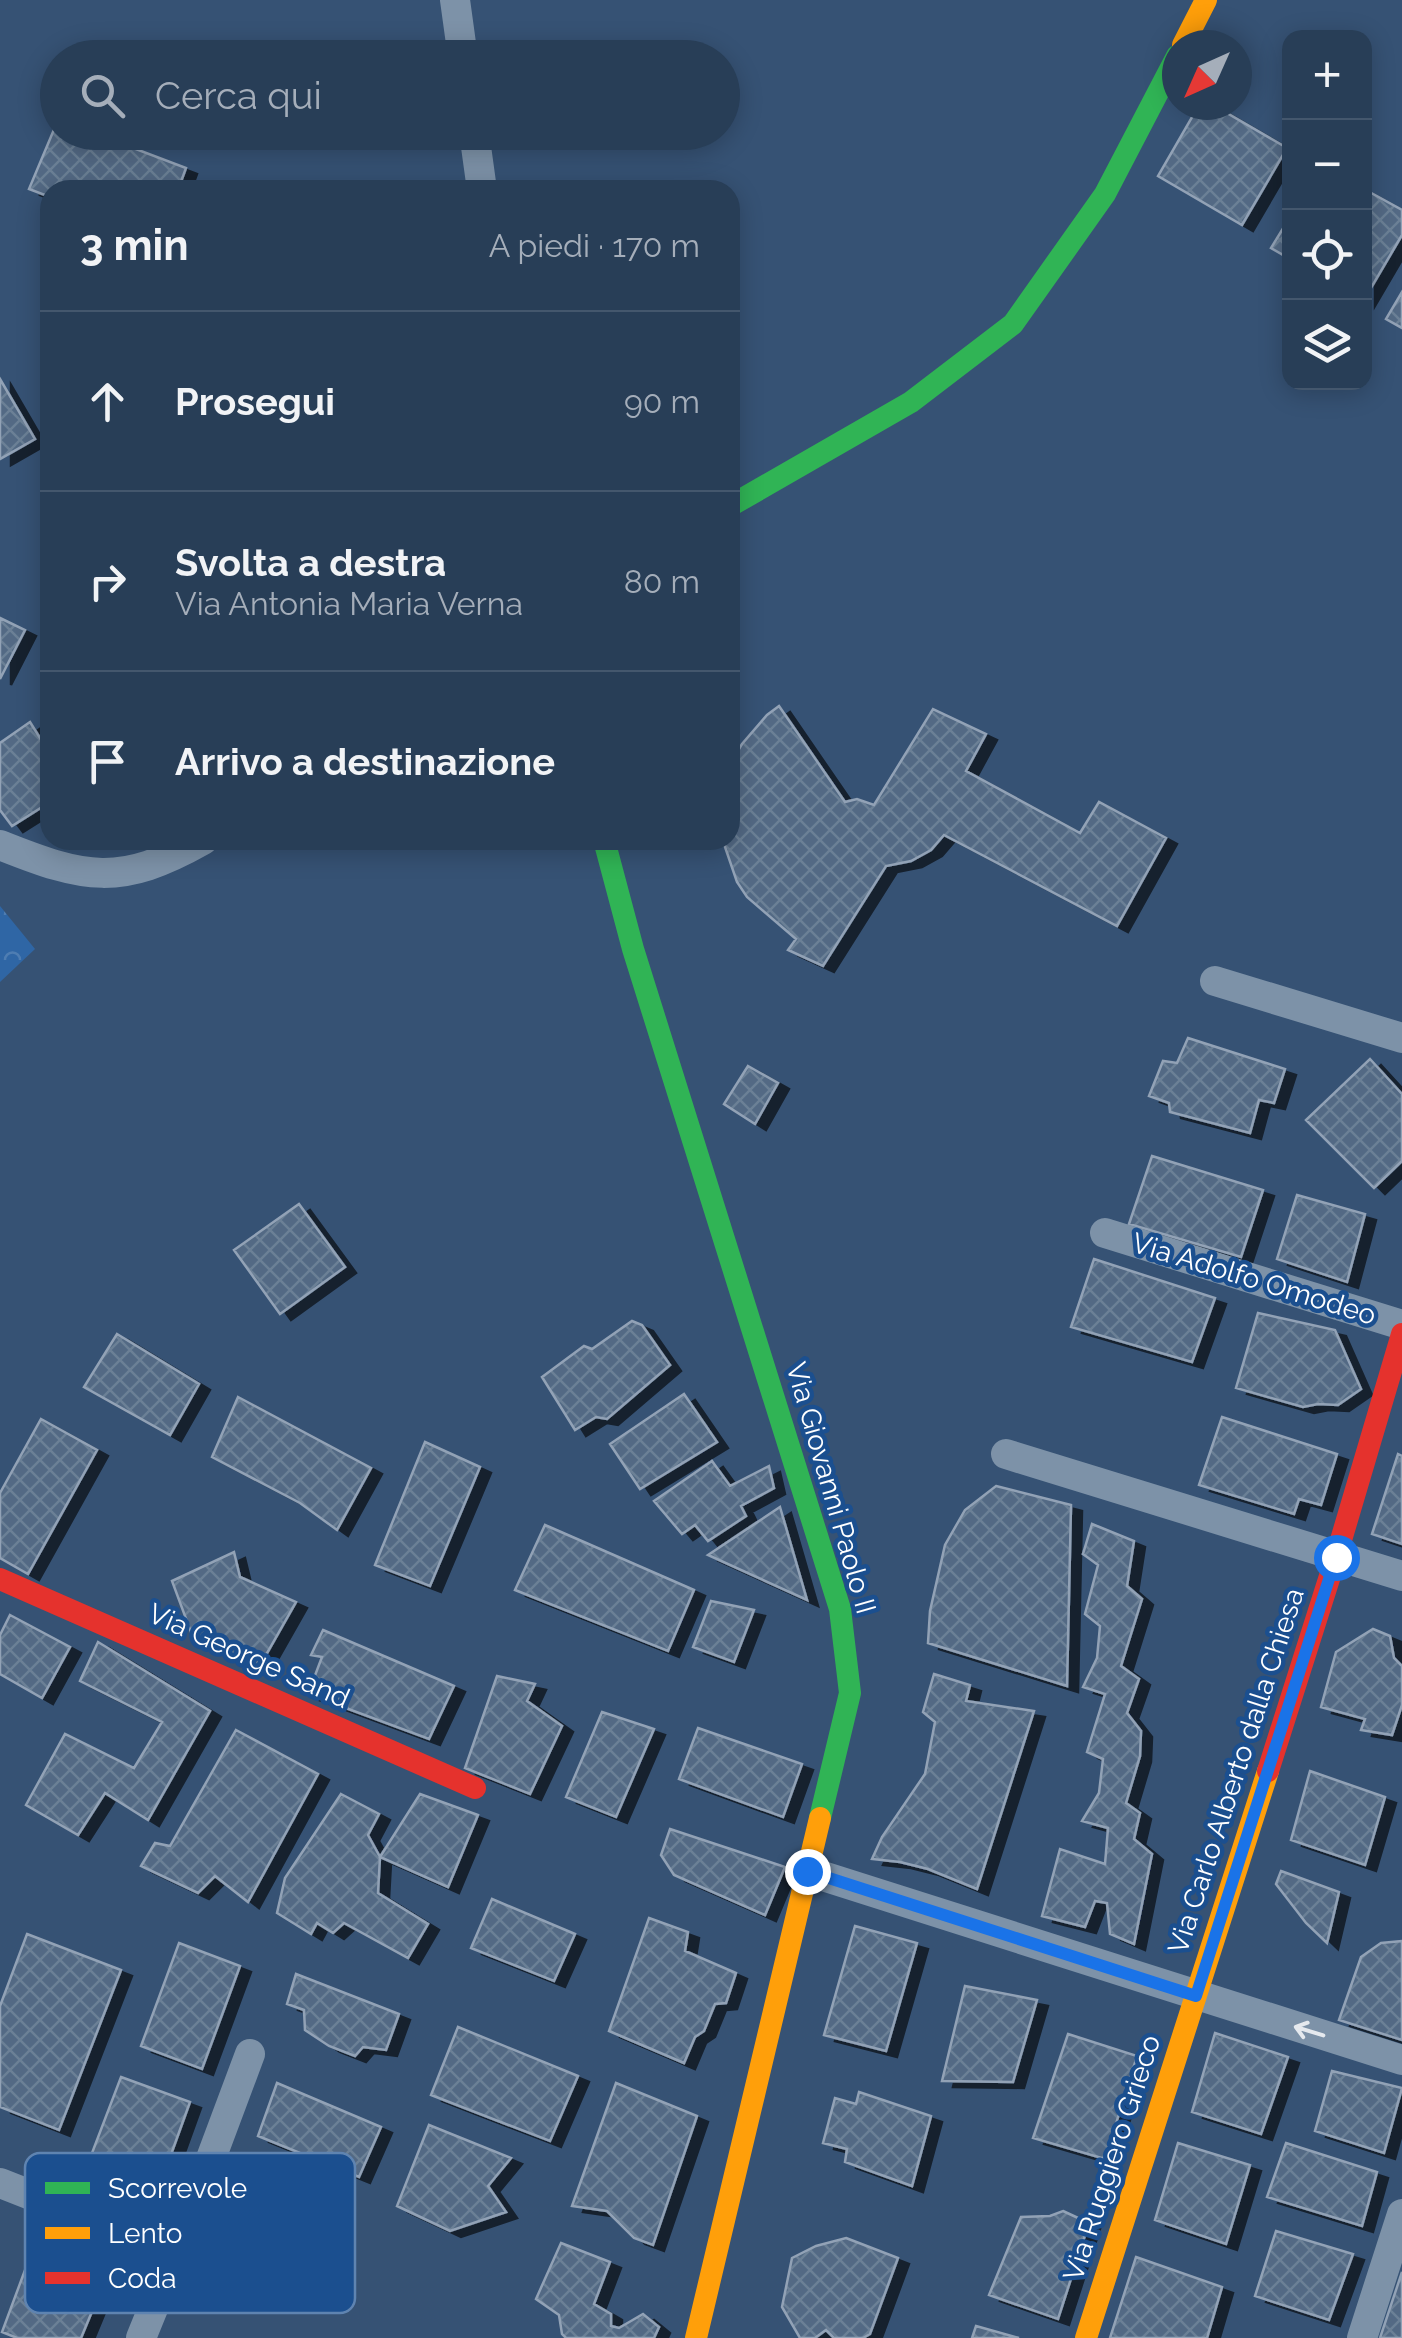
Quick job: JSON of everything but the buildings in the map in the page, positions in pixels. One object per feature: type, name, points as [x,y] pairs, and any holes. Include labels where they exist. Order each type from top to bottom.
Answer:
[{"type":"street","points":[[455,0],[461,40]]},
{"type":"street","points":[[1191,30],[1206,0]]},
{"type":"street","points":[[740,500],[911,402],[1013,324],[1105,194],[1162,85]]},
{"type":"street","points":[[476,150],[481,180]]},
{"type":"street","points":[[0,845],[62,870],[128,873],[186,850]]},
{"type":"street","name":"Via Giovanni Paolo II","points":[[607,850],[639,968],[840,1609],[850,1693],[696,2338]]},
{"type":"street","points":[[1216,981],[1402,1038]]},
{"type":"street","name":"Via Adolfo Omodeo","points":[[1105,1233],[1402,1326]]},
{"type":"street","name":"Via Carlo Alberto dalla Chiesa","points":[[1196,1996],[1336,1557],[1402,1334]]},
{"type":"street","points":[[1006,1454],[1402,1576]]},
{"type":"street","name":"Via George Sand","points":[[0,1579],[475,1788]]},
{"type":"street","points":[[807,1871],[1402,2060]]},
{"type":"street","name":"Via Ruggiero Grieco","points":[[1086,2338],[1196,1996]]},
{"type":"street","points":[[213,2153],[250,2054]]},
{"type":"street","points":[[0,2183],[25,2193]]},
{"type":"street","points":[[1362,2338],[1402,2214]]},
{"type":"street","points":[[141,2338],[151,2313]]},
{"type":"green space","points":[[0,906],[35,949],[0,982]]},
{"type":"traffic: fast","points":[[740,500],[911,402],[1013,324],[1105,194],[1162,85]]},
{"type":"traffic: fast","points":[[607,850],[633,949],[840,1609],[850,1693],[820,1818]]},
{"type":"traffic: slow","points":[[1191,30],[1206,0]]},
{"type":"traffic: slow","points":[[1086,2338],[1268,1771]]},
{"type":"traffic: slow","points":[[696,2338],[820,1818]]},
{"type":"traffic: jam","points":[[1268,1771],[1402,1334]]},
{"type":"traffic: jam","points":[[0,1579],[475,1788]]},
{"type":"route","points":[[807,1871],[1196,1996],[1336,1557]]}]
